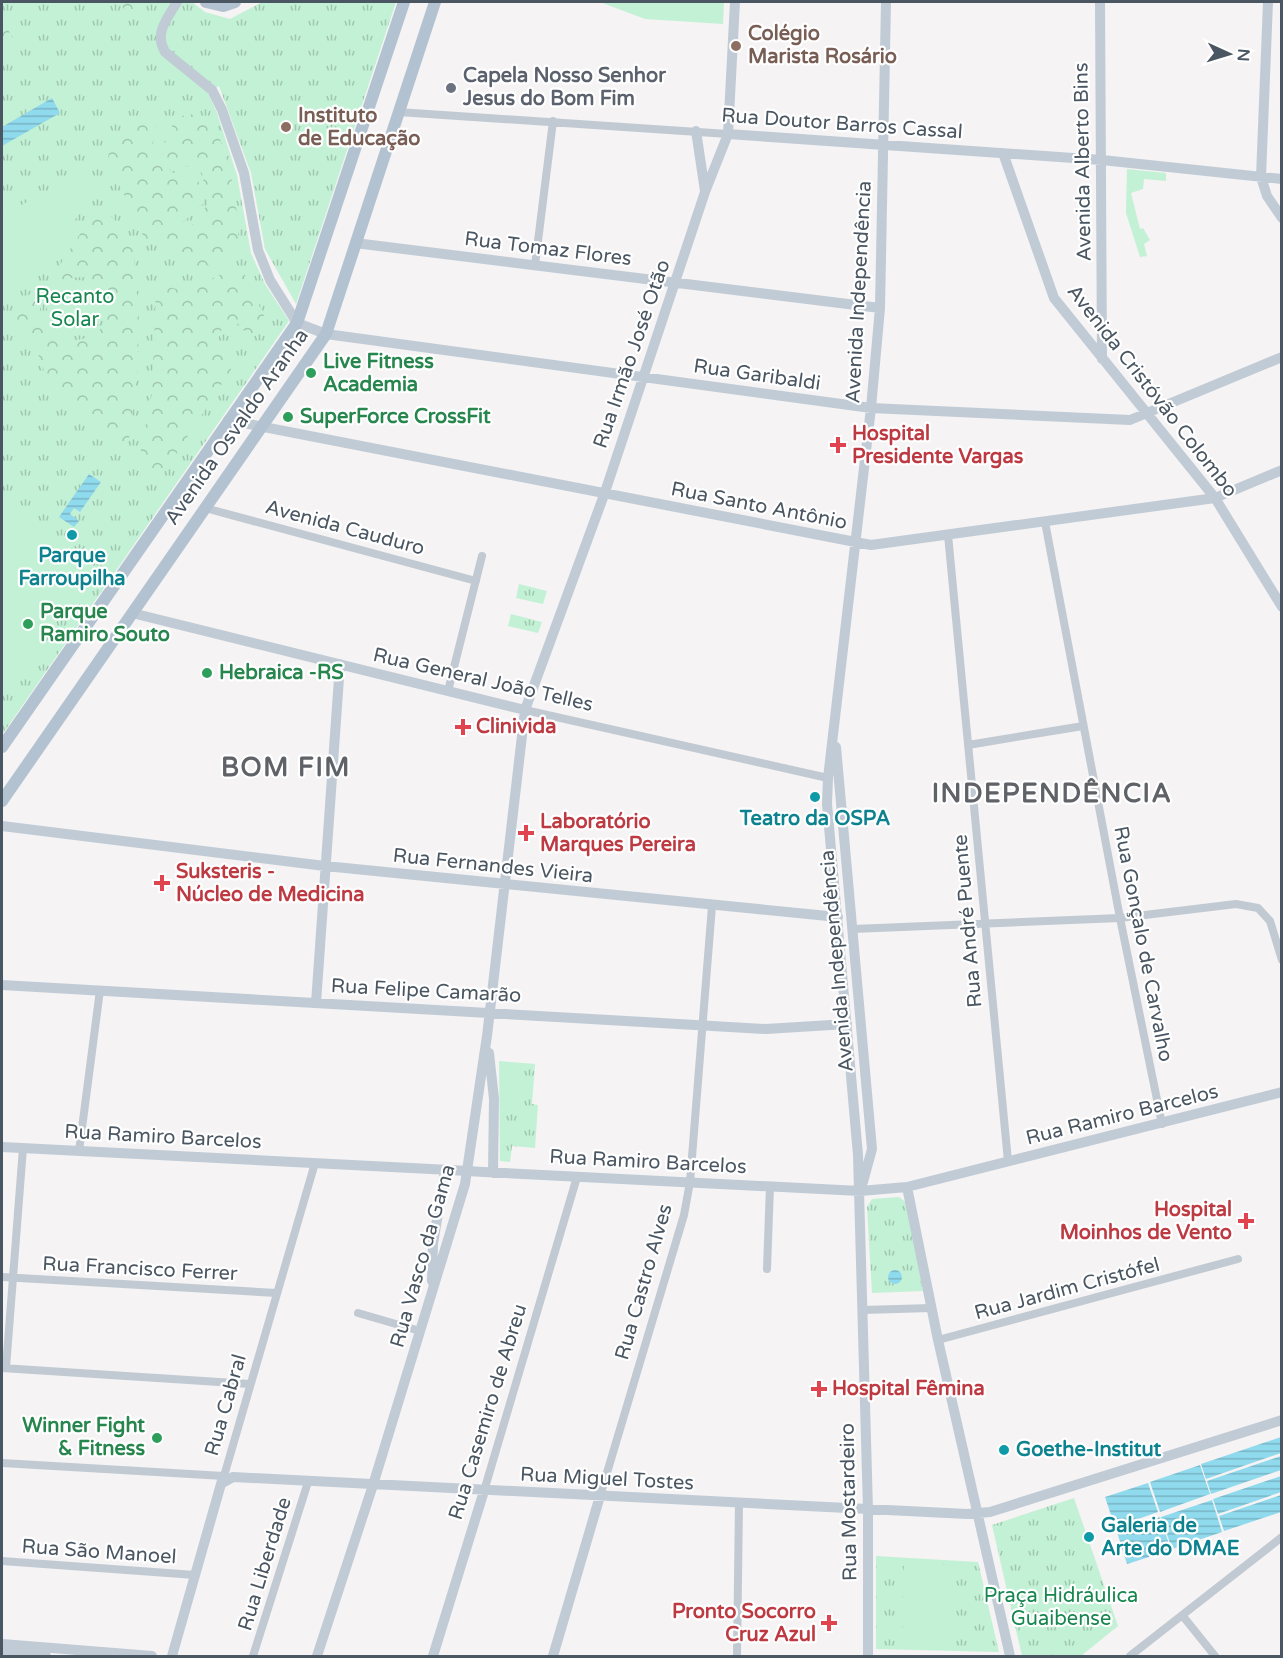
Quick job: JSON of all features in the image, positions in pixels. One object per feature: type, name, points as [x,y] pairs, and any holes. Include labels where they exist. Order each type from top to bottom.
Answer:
[{"type":"main road","points":[[206,2],[223,6],[235,2]]},
{"type":"main road","name":"Avenida Osvaldo Aranha","points":[[2,747],[297,323],[404,2]]},
{"type":"main road","name":"Avenida Osvaldo Aranha","points":[[2,801],[326,334],[435,2]]},
{"type":"street","points":[[177,2],[161,31],[161,46],[165,52],[212,90],[222,110],[244,173],[258,250],[270,280],[297,323]]},
{"type":"street","name":"Rua Irmão José Otão","points":[[525,710],[604,495],[705,192],[728,134],[735,2]]},
{"type":"street","name":"Avenida Independência","points":[[863,1310],[860,1191],[848,1024],[827,804],[880,309],[886,2]]},
{"type":"street","name":"Avenida Alberto Bins","points":[[1100,2],[1102,359]]},
{"type":"street","points":[[1268,2],[1261,177],[1267,196],[1281,218]]},
{"type":"street","name":"Rua Doutor Barros Cassal","points":[[398,112],[1102,160],[1281,179]]},
{"type":"street","points":[[535,265],[553,121]]},
{"type":"street","points":[[696,131],[705,192]]},
{"type":"street","name":"Avenida Cristóvão Colombo","points":[[1003,153],[1054,298],[1215,498],[1281,608]]},
{"type":"street","name":"Rua Tomaz Flores","points":[[355,243],[880,309]]},
{"type":"street","name":"Rua Garibaldi","points":[[297,323],[326,334],[871,408],[1130,420],[1148,415],[1281,357]]},
{"type":"street","name":"Rua Santo Antônio","points":[[228,420],[604,495],[872,545],[1215,498],[1281,470]]},
{"type":"street","name":"Avenida Cauduro","points":[[205,508],[476,581]]},
{"type":"street","name":"Rua Gonçalo de Carvalho","points":[[1045,522],[1120,918],[1162,1124]]},
{"type":"street","name":"Rua André Puente","points":[[948,535],[1008,1161]]},
{"type":"street","points":[[448,691],[482,556]]},
{"type":"street","name":"Rua General João Telles","points":[[132,614],[525,710],[828,778]]},
{"type":"street","points":[[316,1003],[339,664]]},
{"type":"street","name":"Rua Vasco da Gama","points":[[317,1656],[373,1485],[465,1184],[490,1013],[525,710]]},
{"type":"street","name":"Avenida Independência","points":[[834,726],[872,1149],[860,1191]]},
{"type":"street","points":[[968,745],[1083,726]]},
{"type":"street","name":"Rua Fernandes Vieira","points":[[2,826],[325,866],[838,917]]},
{"type":"street","points":[[853,929],[1120,918],[1236,904],[1258,908],[1270,921],[1281,960]]},
{"type":"street","name":"Rua Castro Alves","points":[[553,1656],[684,1215],[690,1182],[711,906]]},
{"type":"street","name":"Rua Felipe Camarão","points":[[2,985],[766,1029],[848,1024]]},
{"type":"street","points":[[78,1151],[100,990]]},
{"type":"street","points":[[487,1036],[494,1099],[488,1172]]},
{"type":"street","name":"Rua Ramiro Barcelos","points":[[2,1147],[860,1191],[907,1187],[1281,1092]]},
{"type":"street","points":[[23,1148],[4,1368],[250,1384]]},
{"type":"street","name":"Rua Cabral","points":[[172,1656],[226,1477],[250,1384],[315,1163]]},
{"type":"street","points":[[432,1294],[433,1244],[448,1170]]},
{"type":"street","name":"Rua Casemiro de Abreu","points":[[433,1656],[578,1177]]},
{"type":"street","points":[[767,1269],[770,1186]]},
{"type":"street","points":[[907,1187],[938,1340],[1010,1656]]},
{"type":"street","points":[[860,1206],[872,1196],[900,1193],[910,1200]]},
{"type":"street","name":"Rua Jardim Cristófel","points":[[938,1340],[1238,1259]]},
{"type":"street","name":"Rua Francisco Ferrer","points":[[2,1277],[277,1293]]},
{"type":"street","points":[[863,1310],[931,1308]]},
{"type":"street","name":"Rua Mostardeiro","points":[[863,1310],[868,1510],[868,1656]]},
{"type":"street","points":[[358,1313],[420,1331]]},
{"type":"street","name":"Rua Miguel Tostes","points":[[2,1463],[308,1482],[868,1510],[979,1513],[1281,1420]]},
{"type":"street","name":"Rua Liberdade","points":[[253,1656],[308,1482]]},
{"type":"street","points":[[737,1656],[739,1503]]},
{"type":"street","points":[[1130,1656],[1281,1537]]},
{"type":"street","name":"Rua São Manoel","points":[[2,1561],[195,1575]]},
{"type":"street","points":[[1182,1615],[1215,1656]]},
{"type":"street","points":[[2,1644],[152,1656]]},
{"type":"street","points":[[2,1654],[46,1656]]},
{"type":"green space","name":"Parque Farroupilha","points":[[2,2],[192,2],[205,12],[230,19],[262,2],[396,2],[296,304],[265,249],[251,173],[219,86],[208,93],[217,113],[237,175],[251,253],[265,284],[289,321],[2,735]]},
{"type":"green space","points":[[120,2],[142,2],[141,13],[136,16],[126,13]]},
{"type":"green space","points":[[600,2],[724,2],[723,24],[645,19]]},
{"type":"green space","points":[[2,26],[7,28],[15,42],[12,52],[2,58]]},
{"type":"green space","points":[[194,114],[210,123],[223,147],[238,220],[238,248],[222,261],[191,271],[174,260],[164,243],[160,246],[146,242],[117,180],[107,165],[109,152],[143,118],[152,118],[157,125],[152,147],[172,173],[186,172],[197,176],[204,203],[180,225],[192,225],[208,204],[202,173],[190,166],[173,167],[167,161],[165,143],[176,117]]},
{"type":"green space","points":[[1127,169],[1166,173],[1166,181],[1144,179],[1143,189],[1131,193],[1140,229],[1143,228],[1150,240],[1144,244],[1147,256],[1140,257],[1126,213]]},
{"type":"green space","points":[[84,170],[85,193],[73,225],[64,241],[41,270],[2,304],[2,216]]},
{"type":"green space","points":[[95,211],[110,214],[134,252],[134,276],[139,307],[138,368],[128,446],[124,453],[113,449],[46,376],[35,346],[14,320],[13,310],[40,284],[47,288],[40,314],[47,328],[58,337],[71,340],[85,338],[97,332],[106,322],[109,308],[100,286],[82,277],[58,279],[56,271]]},
{"type":"green space","points":[[229,271],[244,273],[264,316],[258,332],[248,335],[237,323],[223,326],[216,345],[230,361],[231,370],[163,474],[155,476],[142,468],[139,460],[152,393],[156,290],[165,286],[184,291]]},
{"type":"green space","name":"Recanto Solar","points":[[69,280],[81,280],[91,284],[99,292],[103,308],[99,324],[91,332],[81,336],[69,336],[59,332],[51,324],[47,314],[47,302],[51,292],[59,284]]},
{"type":"green space","name":"Parque Ramiro Souto","points":[[2,511],[49,533],[63,549],[74,597],[7,692],[2,688]]},
{"type":"green space","points":[[519,584],[547,591],[543,604],[516,598]]},
{"type":"green space","points":[[511,614],[542,622],[538,633],[508,626]]},
{"type":"green space","points":[[499,1061],[535,1064],[532,1104],[538,1105],[535,1148],[512,1146],[510,1162],[500,1161]]},
{"type":"green space","points":[[503,1079],[528,1080],[527,1097],[502,1096]]},
{"type":"green space","points":[[899,1197],[907,1203],[923,1291],[872,1293],[867,1207],[872,1199]]},
{"type":"green space","name":"Praça Hidráulica Guaibense","points":[[1074,1498],[1118,1626],[1081,1656],[1022,1656],[992,1525]]},
{"type":"green space","points":[[876,1556],[978,1562],[999,1652],[876,1649]]},
{"type":"green space","points":[[904,1563],[952,1565],[951,1589],[903,1588]]},
{"type":"green space","points":[[903,1592],[950,1593],[950,1618],[902,1617]]},
{"type":"green space","points":[[903,1622],[950,1624],[949,1648],[902,1646]]},
{"type":"water","points":[[52,98],[60,113],[2,146],[2,127]]},
{"type":"water","points":[[89,474],[101,482],[80,512],[74,508],[70,514],[79,521],[74,527],[59,517]]},
{"type":"water","points":[[895,1270],[900,1272],[902,1277],[900,1282],[895,1284],[890,1282],[888,1277],[890,1272]]},
{"type":"water","points":[[1281,1437],[1281,1453],[1206,1479],[1201,1464]]},
{"type":"water","points":[[1281,1456],[1281,1470],[1211,1494],[1207,1481]]},
{"type":"water","points":[[1200,1465],[1210,1494],[1160,1512],[1150,1482]]},
{"type":"water","points":[[1281,1476],[1281,1492],[1218,1514],[1213,1499]]},
{"type":"water","points":[[1148,1483],[1158,1512],[1115,1527],[1105,1497]]},
{"type":"water","points":[[1281,1495],[1281,1512],[1224,1531],[1219,1516]]},
{"type":"water","points":[[1212,1500],[1222,1532],[1172,1549],[1161,1517]]},
{"type":"water","points":[[1160,1517],[1171,1550],[1127,1564],[1117,1532]]},
{"type":"place","name":"Colégio Marista Rosário","points":[[736,46]]},
{"type":"place","name":"Capela Nosso Senhor Jesus do Bom Fim","points":[[451,88]]},
{"type":"place","name":"Instituto de Educação","points":[[286,127]]},
{"type":"place","name":"Live Fitness Academia","points":[[311,373]]},
{"type":"place","name":"SuperForce CrossFit","points":[[288,417]]},
{"type":"place","name":"Hospital Presidente Vargas","points":[[838,445]]},
{"type":"place","name":"Parque Farroupilha","points":[[72,535]]},
{"type":"place","name":"Parque Ramiro Souto","points":[[28,624]]},
{"type":"place","name":"Hebraica -RS","points":[[207,673]]},
{"type":"place","name":"Clinivida","points":[[463,727]]},
{"type":"place","name":"Teatro da OSPA","points":[[815,797]]},
{"type":"place","name":"Laboratório Marques Pereira","points":[[526,833]]},
{"type":"place","name":"Suksteris - Núcleo de Medicina","points":[[162,883]]},
{"type":"place","name":"Hospital Moinhos de Vento","points":[[1246,1221]]},
{"type":"place","name":"Hospital Fêmina","points":[[819,1389]]},
{"type":"place","name":"Winner Fight & Fitness","points":[[157,1438]]},
{"type":"place","name":"Goethe-Institut","points":[[1004,1450]]},
{"type":"place","name":"Galeria de Arte do DMAE","points":[[1089,1537]]},
{"type":"place","name":"Pronto Socorro Cruz Azul","points":[[829,1623]]},
{"type":"district","name":"BOM FIM","points":[[286,767]]},
{"type":"district","name":"INDEPENDÊNCIA","points":[[1052,793]]}]
